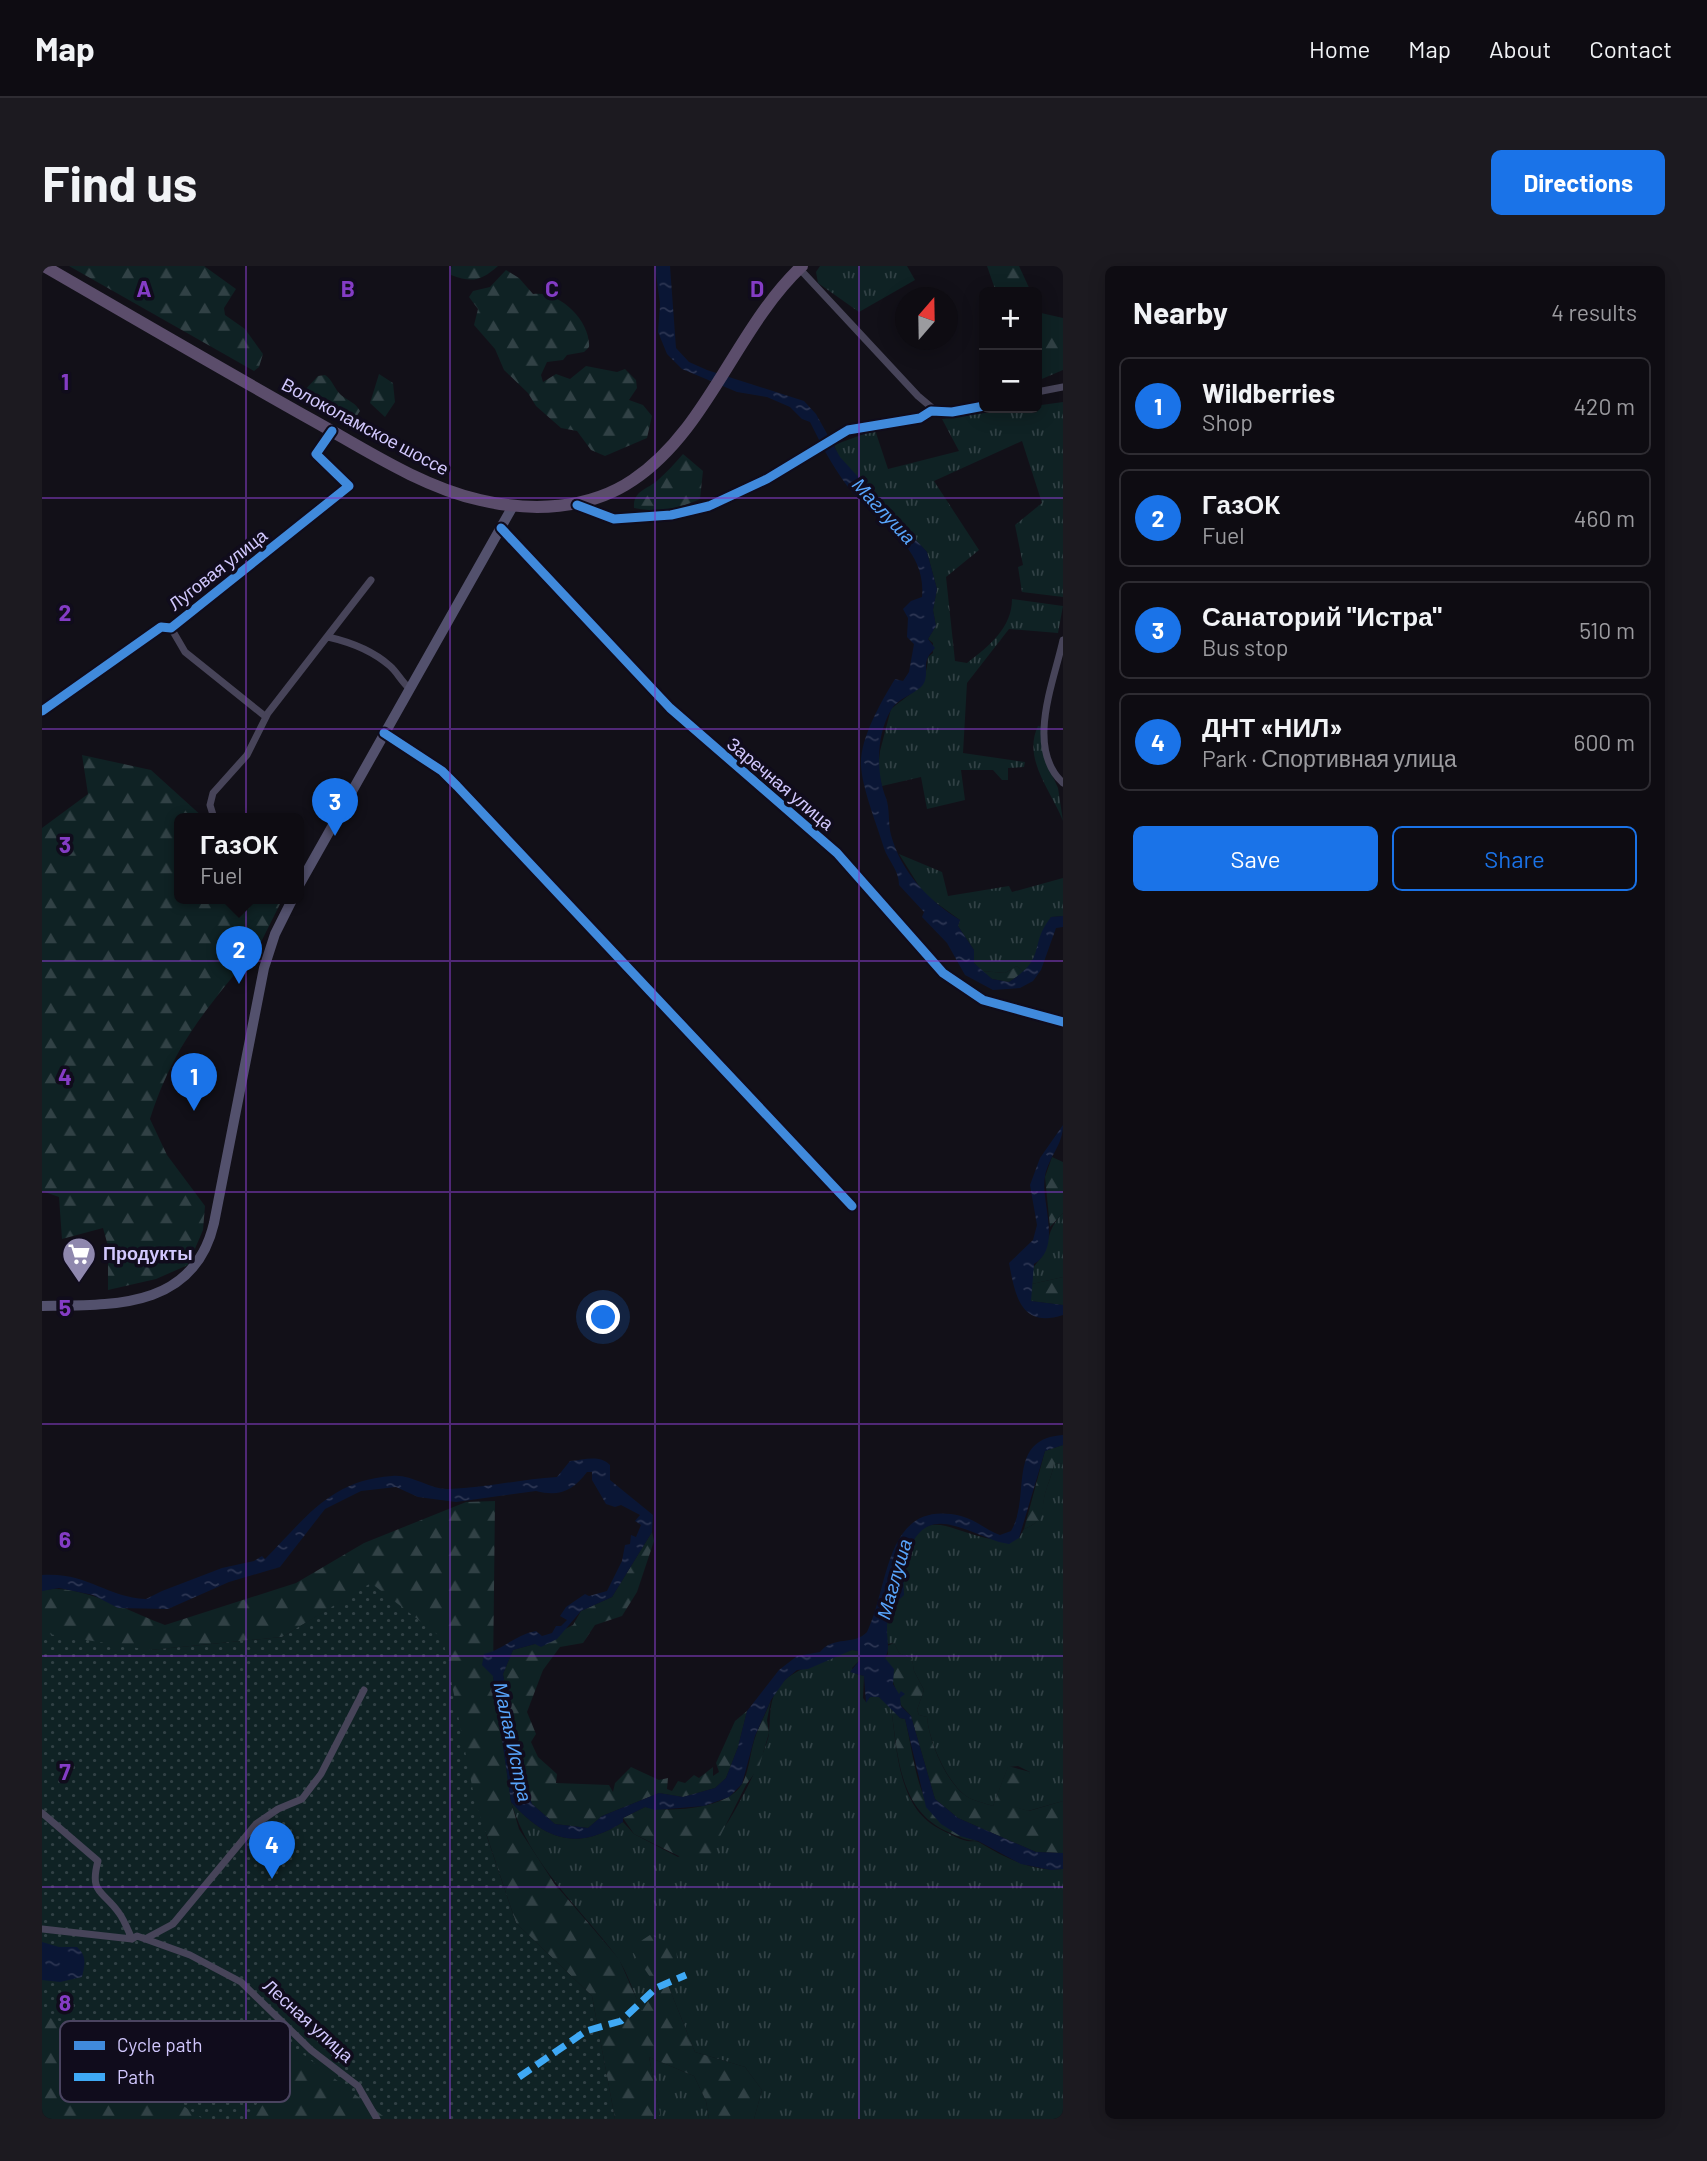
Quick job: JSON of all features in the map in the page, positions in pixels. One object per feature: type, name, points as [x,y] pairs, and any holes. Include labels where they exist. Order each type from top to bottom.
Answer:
[{"type":"main road","name":"Волоколамское шоссе","points":[[44,266],[332,431],[445,490],[513,506],[576,505],[612,492],[633,480],[675,442],[736,349],[799,267]]},
{"type":"main road","points":[[304,878],[513,506]]},
{"type":"main road","points":[[42,1306],[94,1305],[158,1293],[175,1285],[199,1264],[214,1223],[264,968],[275,934],[290,904]]},
{"type":"street","points":[[799,267],[918,396],[938,412]]},
{"type":"street","points":[[1059,387],[1063,382]]},
{"type":"street","points":[[576,505],[614,519],[671,515],[726,499],[848,430],[979,407]]},
{"type":"street","name":"Луговая улица","points":[[42,711],[162,627],[171,628],[349,486],[316,454],[332,431]]},
{"type":"street","name":"Заречная улица","points":[[501,528],[670,708],[837,853],[943,973],[983,1000],[1063,1022]]},
{"type":"street","points":[[212,813],[210,805],[213,793],[247,755],[266,717],[371,580]]},
{"type":"street","points":[[171,628],[185,652],[266,717]]},
{"type":"street","points":[[328,637],[349,642],[372,653],[392,667],[409,688]]},
{"type":"street","points":[[1063,640],[1045,718],[1046,754],[1054,775],[1063,783]]},
{"type":"street","points":[[384,733],[442,771],[457,786],[852,1206]]},
{"type":"street","points":[[145,1939],[173,1924],[256,1824],[278,1809],[302,1799],[321,1774],[364,1689]]},
{"type":"street","points":[[42,1813],[98,1861],[93,1879],[98,1892],[119,1913],[132,1939]]},
{"type":"street","name":"Лесная улица","points":[[42,1929],[145,1939],[190,1955],[241,1982],[281,2021]]},
{"type":"street","name":"Лесная улица","points":[[290,2030],[311,2050],[358,2085],[377,2119]]},
{"type":"green space","points":[[69,266],[204,266],[236,289],[224,308],[225,315],[245,329],[263,354],[259,367],[254,371]]},
{"type":"green space","points":[[498,266],[481,278],[471,280],[451,275],[450,267]]},
{"type":"green space","points":[[820,266],[907,266],[915,280],[903,287],[895,287],[895,291],[859,312],[818,283],[816,272]]},
{"type":"green space","points":[[987,266],[1019,266],[1029,287],[994,287]]},
{"type":"green space","points":[[506,270],[519,278],[533,294],[543,294],[563,302],[572,309],[585,327],[589,347],[584,352],[567,355],[563,360],[547,362],[541,375],[543,382],[556,374],[570,379],[586,366],[617,372],[625,369],[636,380],[637,388],[629,400],[643,405],[652,416],[647,438],[605,456],[591,450],[577,431],[561,428],[536,406],[528,393],[504,370],[495,349],[474,325],[478,309],[469,297],[473,291],[490,287]]},
{"type":"green space","points":[[1042,313],[1063,318],[1063,370],[1042,379]]},
{"type":"green space","points":[[379,374],[393,383],[395,402],[385,417],[370,403]]},
{"type":"green space","points":[[325,375],[339,393],[360,411],[350,426],[304,400],[302,393],[318,376]]},
{"type":"green space","points":[[1063,402],[1063,597],[1022,592],[1018,567],[1023,565],[1015,525],[1042,503],[1022,441],[934,481],[979,550],[946,577],[955,661],[967,663],[998,636],[1008,619],[1012,599],[1063,606],[1058,633],[1009,629],[967,683],[963,753],[1025,762],[1024,767],[1008,768],[1008,780],[1002,780],[993,770],[961,770],[965,800],[927,809],[921,777],[882,786],[878,769],[891,709],[921,683],[928,657],[933,653],[933,643],[928,639],[936,626],[933,610],[937,589],[927,552],[839,457],[834,445],[875,430],[888,469],[959,451],[942,419],[985,413],[1042,413],[1042,405]]},
{"type":"green space","points":[[683,454],[703,471],[700,499],[668,509],[634,508],[638,494],[658,480]]},
{"type":"green space","points":[[1038,726],[1042,727],[1043,755],[1058,788],[1063,821],[1036,763],[1034,738]]},
{"type":"green space","points":[[82,755],[151,770],[198,813],[174,813],[174,904],[280,904],[253,958],[243,964],[213,1001],[177,1054],[150,1119],[167,1155],[205,1206],[203,1230],[188,1265],[156,1279],[108,1290],[108,1246],[103,1228],[62,1239],[59,1197],[42,1191],[42,828],[88,794]]},
{"type":"green space","points":[[899,854],[942,872],[948,896],[1009,886],[1012,892],[1063,878],[1063,916],[1051,917],[1036,955],[1024,972],[1017,966],[1005,973],[982,971],[974,963],[974,950],[958,926],[960,920],[924,894]]},
{"type":"green space","points":[[1017,966],[1024,972],[1009,982],[992,979],[982,971],[1005,973]]},
{"type":"green space","points":[[1052,1157],[1063,1162],[1063,1213],[1050,1227],[1045,1177]]},
{"type":"green space","points":[[1063,1213],[1063,1277],[1032,1284],[1033,1268],[1044,1253],[1052,1229]]},
{"type":"green space","points":[[1063,1277],[1063,1305],[1030,1301],[1032,1284]]},
{"type":"green space","points":[[1063,1445],[1063,1463],[1054,1464],[1040,1518],[1024,1529],[1045,1451]]},
{"type":"green space","points":[[1063,1463],[1063,1801],[1028,1811],[1014,1807],[1030,1772],[1018,1766],[1008,1767],[993,1806],[966,1796],[945,1771],[935,1749],[927,1717],[919,1715],[917,1710],[924,1690],[914,1671],[912,1659],[899,1653],[894,1643],[888,1644],[886,1624],[894,1606],[903,1595],[903,1575],[907,1565],[904,1565],[918,1534],[926,1527],[935,1525],[986,1538],[1019,1538],[1024,1529],[1040,1518],[1054,1464]]},
{"type":"green space","points":[[495,1501],[493,1676],[511,1802],[519,1829],[554,1883],[619,1959],[642,2011],[657,1987],[630,1948],[650,1935],[676,1945],[678,1972],[668,1985],[695,2052],[745,2067],[762,2090],[754,2119],[709,2119],[706,2101],[694,2076],[649,2057],[660,2114],[657,2119],[615,2119],[592,1996],[516,1923],[487,1836],[371,1584],[282,1637],[150,1650],[42,1714],[42,1591],[70,1590],[87,1594],[165,1625],[296,1583],[364,1543],[466,1502]]},
{"type":"green space","points":[[652,1532],[654,1541],[637,1592],[622,1616],[595,1625],[583,1643],[560,1647],[543,1670],[527,1712],[536,1734],[531,1742],[538,1757],[557,1774],[556,1783],[609,1785],[613,1792],[615,1783],[631,1767],[659,1780],[668,1778],[667,1789],[672,1791],[678,1781],[685,1783],[694,1775],[699,1778],[713,1767],[713,1776],[719,1772],[716,1763],[735,1721],[747,1711],[738,1747],[726,1778],[715,1788],[683,1797],[659,1793],[602,1816],[588,1828],[555,1824],[532,1804],[524,1783],[503,1674],[513,1650],[535,1644],[573,1625],[581,1611],[612,1597]]},
{"type":"green space","points":[[371,1583],[443,1639],[475,1801],[516,1923],[592,1996],[615,2119],[387,2119],[290,2047],[290,2021],[60,2021],[60,2024],[42,2012],[42,1633],[150,1650],[282,1637]]},
{"type":"green space","points":[[894,1643],[899,1653],[912,1658],[914,1671],[924,1690],[917,1710],[919,1715],[927,1717],[935,1749],[951,1781],[969,1798],[993,1806],[1008,1766],[1030,1772],[1023,1798],[1015,1807],[1029,1811],[1063,1801],[1063,1853],[1036,1852],[958,1818],[935,1799],[911,1716],[901,1705],[885,1658],[888,1654],[887,1646]]},
{"type":"green space","points":[[852,1650],[858,1651],[860,1660],[852,1668],[856,1674],[864,1676],[863,1698],[866,1702],[870,1697],[879,1697],[891,1707],[901,1774],[914,1805],[924,1818],[956,1837],[978,1842],[1021,1863],[1063,1869],[1063,2119],[754,2119],[762,2090],[745,2067],[695,2052],[668,1985],[657,1987],[642,2012],[617,1957],[557,1884],[530,1846],[519,1825],[511,1802],[537,1826],[563,1838],[591,1837],[623,1822],[634,1834],[678,1857],[719,1833],[735,1811],[767,1741],[771,1705],[785,1680],[807,1667]]},
{"type":"green space","points":[[771,1700],[767,1720],[769,1733],[759,1767],[746,1785],[706,1864],[695,1864],[634,1834],[623,1818],[645,1807],[697,1807],[724,1799],[735,1792],[742,1784],[748,1769],[756,1736]]},
{"type":"green space","points":[[891,1707],[900,1718],[905,1719],[917,1776],[931,1809],[957,1833],[978,1841],[948,1832],[931,1822],[919,1810],[903,1779]]},
{"type":"green space","points":[[150,1963],[255,2021],[60,2021],[60,2102],[290,2102],[290,2040],[433,2119],[42,2119],[42,2003]]},
{"type":"green space","points":[[649,2057],[694,2076],[706,2101],[709,2119],[657,2119],[660,2114]]},
{"type":"green space","points":[[177,2102],[258,2102],[248,2119],[203,2119]]},
{"type":"water","name":"Маглуша","points":[[655,266],[670,266],[676,348],[689,362],[804,401],[816,414],[840,457],[927,552],[937,589],[933,610],[936,626],[928,639],[935,648],[927,661],[924,683],[894,706],[886,720],[880,742],[880,777],[887,802],[891,835],[909,873],[927,895],[960,920],[958,926],[974,950],[974,963],[992,979],[1009,982],[1021,973],[1033,958],[1040,936],[1051,917],[1063,916],[1063,927],[1056,928],[1041,970],[1033,981],[1020,988],[993,990],[965,975],[947,943],[922,917],[924,912],[899,885],[864,784],[861,765],[868,732],[895,679],[903,681],[909,672],[914,644],[907,637],[908,618],[903,609],[911,601],[922,597],[921,579],[916,563],[897,536],[848,487],[810,422],[802,419],[790,407],[767,397],[737,392],[682,369],[667,354],[658,332],[660,304]]},
{"type":"water","points":[[1063,1125],[1061,1139],[1045,1176],[1049,1236],[1043,1256],[1034,1264],[1031,1301],[1063,1305],[1063,1315],[1037,1317],[1022,1306],[1017,1297],[1009,1263],[1033,1240],[1037,1225],[1030,1185],[1040,1158]]},
{"type":"water","points":[[1063,1435],[1063,1445],[1045,1451],[1019,1538],[1009,1544],[941,1524],[920,1532],[911,1545],[904,1564],[907,1564],[903,1575],[904,1595],[895,1605],[887,1623],[885,1658],[894,1669],[893,1684],[899,1694],[901,1691],[905,1694],[900,1698],[901,1706],[911,1716],[935,1799],[958,1818],[1036,1852],[1063,1853],[1063,1869],[1051,1870],[1021,1864],[978,1841],[960,1836],[941,1824],[926,1807],[905,1719],[900,1718],[879,1697],[870,1697],[866,1703],[864,1676],[850,1672],[860,1660],[858,1651],[852,1650],[808,1669],[797,1670],[785,1680],[771,1700],[755,1736],[742,1784],[729,1797],[704,1806],[655,1810],[645,1807],[623,1818],[623,1822],[607,1831],[591,1837],[563,1837],[537,1826],[511,1802],[493,1676],[482,1665],[484,1654],[529,1633],[536,1631],[542,1636],[552,1633],[556,1626],[561,1626],[567,1620],[560,1616],[566,1607],[585,1594],[589,1596],[607,1591],[622,1561],[625,1545],[630,1544],[631,1535],[636,1537],[641,1525],[635,1521],[640,1515],[621,1505],[615,1507],[606,1504],[592,1480],[592,1472],[587,1472],[571,1488],[559,1493],[536,1491],[456,1502],[418,1497],[396,1487],[361,1491],[325,1509],[280,1567],[229,1582],[168,1609],[118,1608],[93,1595],[59,1588],[42,1591],[42,1575],[58,1575],[72,1577],[119,1594],[146,1599],[222,1568],[254,1561],[262,1556],[265,1559],[320,1504],[335,1493],[370,1479],[399,1476],[442,1489],[462,1488],[557,1477],[570,1461],[591,1458],[606,1462],[610,1465],[610,1480],[653,1515],[652,1532],[612,1597],[581,1611],[557,1639],[541,1647],[535,1644],[513,1650],[503,1674],[523,1781],[532,1804],[555,1824],[588,1828],[602,1816],[659,1793],[683,1797],[715,1788],[726,1778],[738,1747],[747,1711],[779,1670],[797,1656],[820,1652],[831,1644],[856,1639],[867,1632],[894,1550],[903,1532],[917,1520],[936,1514],[961,1516],[1000,1535],[1011,1531],[1017,1517],[1027,1458],[1033,1447],[1045,1439]]},
{"type":"water","points":[[42,1942],[59,1947],[77,1947],[84,1960],[82,1977],[60,1982],[42,1980]]},
{"type":"marked path","points":[[519,2077],[586,2031],[621,2021],[656,1988],[686,1975]]},
{"type":"cycle path","points":[[577,505],[614,519],[671,515],[709,506],[767,479],[848,430],[920,418],[931,411],[952,412],[979,407]]},
{"type":"cycle path","points":[[42,711],[161,627],[171,628],[349,486],[316,454],[332,431]]},
{"type":"cycle path","points":[[501,528],[670,708],[837,853],[943,973],[983,1000],[1063,1022]]},
{"type":"cycle path","points":[[384,733],[442,771],[457,786],[852,1206]]},
{"type":"place","name":"Санаторий \"Истра\"","points":[[335,836]]},
{"type":"place","name":"ГазОК","points":[[239,984]]},
{"type":"place","name":"Wildberries","points":[[194,1111]]},
{"type":"place","name":"Продукты","points":[[79,1284]]},
{"type":"place","name":"ДНТ «НИЛ»","points":[[272,1879]]},
{"type":"water label","name":"Малая Истра","points":[[513,1742]]}]
